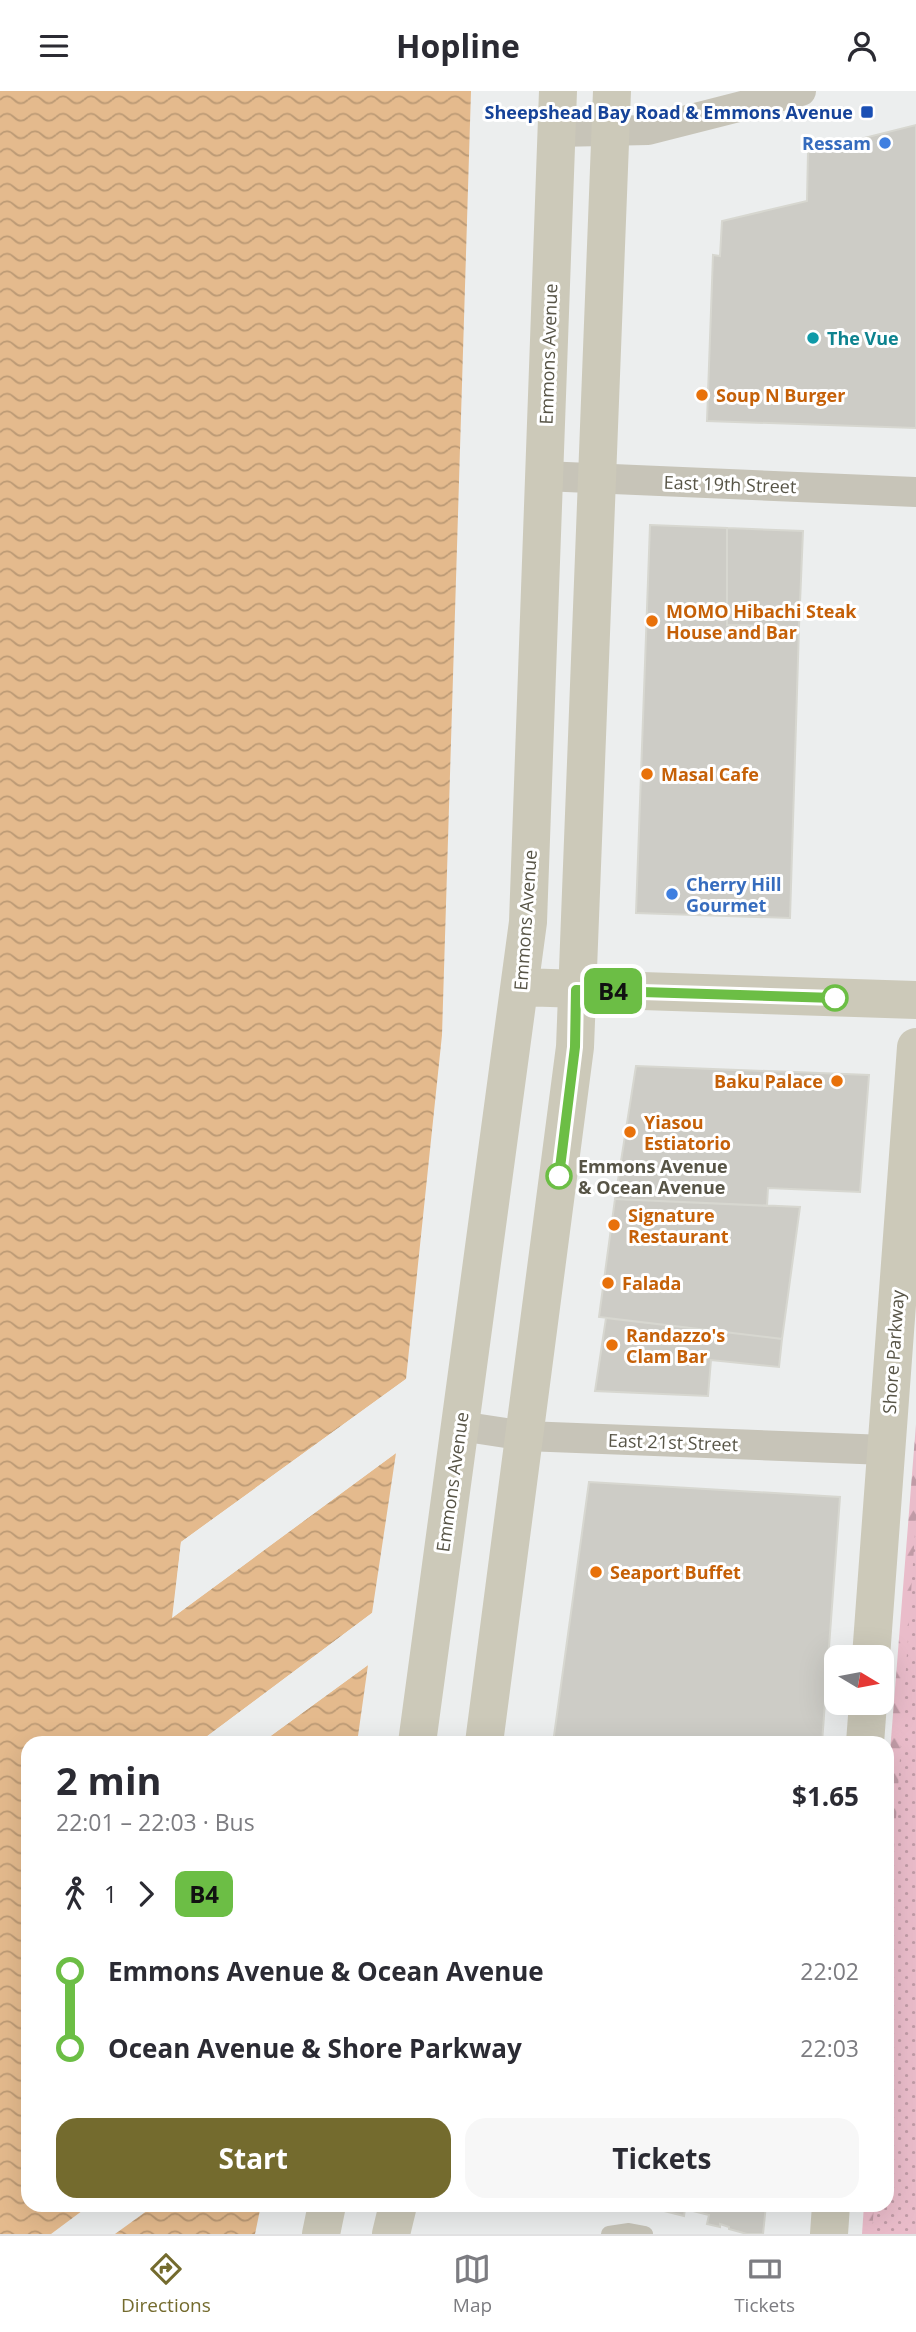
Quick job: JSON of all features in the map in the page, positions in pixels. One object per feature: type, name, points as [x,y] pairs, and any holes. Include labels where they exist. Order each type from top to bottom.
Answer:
[{"type":"main road","name":"Emmons Avenue","points":[[418,1736],[528,922],[558,91]]},
{"type":"main road","points":[[486,1736],[575,1047],[612,91]]},
{"type":"main road","points":[[520,987],[916,1000]]},
{"type":"main road","name":"Shore Parkway","points":[[872,1645],[916,1047]]},
{"type":"main road","points":[[866,1736],[867,1715]]},
{"type":"main road","points":[[321,2234],[326,2212]]},
{"type":"main road","points":[[391,2234],[396,2212]]},
{"type":"main road","points":[[829,2234],[831,2212]]},
{"type":"street","points":[[556,132],[648,130],[800,91]]},
{"type":"street","name":"East 19th Street","points":[[543,476],[916,492]]},
{"type":"street","name":"East 21st Street","points":[[460,1426],[525,1436],[886,1450]]},
{"type":"lane","points":[[609,2234],[629,2231],[645,2234]]},
{"type":"green space","points":[[916,1424],[916,1883],[894,2159],[894,1736],[891,1736]]},
{"type":"green space","points":[[916,1518],[916,2234],[872,2234],[874,2212],[894,2212],[894,1848]]},
{"type":"green space","points":[[864,2212],[890,2212],[888,2234],[862,2234]]},
{"type":"water","points":[[0,91],[471,91],[442,1035],[406,1379],[181,1542],[173,1617],[396,1453],[372,1613],[207,1736],[21,1736],[21,2212],[81,2212],[51,2234],[0,2234]]},
{"type":"water","points":[[368,1665],[358,1736],[271,1736]]},
{"type":"water","points":[[145,2212],[260,2212],[255,2234],[115,2234]]},
{"type":"pier","points":[[406,1379],[405,1384],[184,1544],[176,1610],[396,1450],[396,1453],[172,1618],[181,1542]]},
{"type":"pier","points":[[372,1613],[372,1618],[213,1736],[207,1736]]},
{"type":"pier","points":[[366,1662],[368,1662],[368,1665],[267,1736]]},
{"type":"building","name":"The Vue","points":[[916,125],[916,428],[707,421],[713,255],[720,256],[722,221],[807,201],[808,152]]},
{"type":"building","points":[[650,525],[727,528],[727,625],[799,627],[790,918],[636,913]]},
{"type":"building","points":[[727,528],[803,531],[799,627],[727,625]]},
{"type":"building","points":[[636,1066],[869,1075],[860,1192],[768,1188],[767,1206],[615,1199]]},
{"type":"building","points":[[615,1199],[800,1207],[782,1339],[599,1317]]},
{"type":"building","points":[[606,1318],[782,1339],[779,1367],[711,1360],[708,1396],[595,1391]]},
{"type":"building","points":[[589,1482],[840,1497],[829,1645],[824,1645],[823,1736],[554,1736]]},
{"type":"building","points":[[668,2212],[685,2212],[684,2216]]},
{"type":"building","points":[[697,2212],[765,2212],[763,2234],[747,2234],[720,2224],[720,2227],[707,2224],[709,2215]]},
{"type":"bus line","name":"B4","points":[[559,1176],[575,1047],[576,990],[835,998]]},
{"type":"place","name":"Sheepshead Bay Road & Emmons Avenue","points":[[867,112]]},
{"type":"place","name":"Ressam","points":[[885,143]]},
{"type":"place","name":"The Vue","points":[[813,338]]},
{"type":"place","name":"Soup N Burger","points":[[702,395]]},
{"type":"place","name":"MOMO Hibachi Steak House and Bar","points":[[652,621]]},
{"type":"place","name":"Masal Cafe","points":[[647,774]]},
{"type":"place","name":"Cherry Hill Gourmet","points":[[672,894]]},
{"type":"place","name":"Baku Palace","points":[[837,1081]]},
{"type":"place","name":"Yiasou Estiatorio","points":[[630,1132]]},
{"type":"place","name":"Emmons Avenue & Ocean Avenue","points":[[559,1176]]},
{"type":"place","name":"Signature Restaurant","points":[[614,1225]]},
{"type":"place","name":"Falada","points":[[608,1283]]},
{"type":"place","name":"Randazzo's Clam Bar","points":[[612,1345]]},
{"type":"place","name":"Seaport Buffet","points":[[596,1572]]}]
